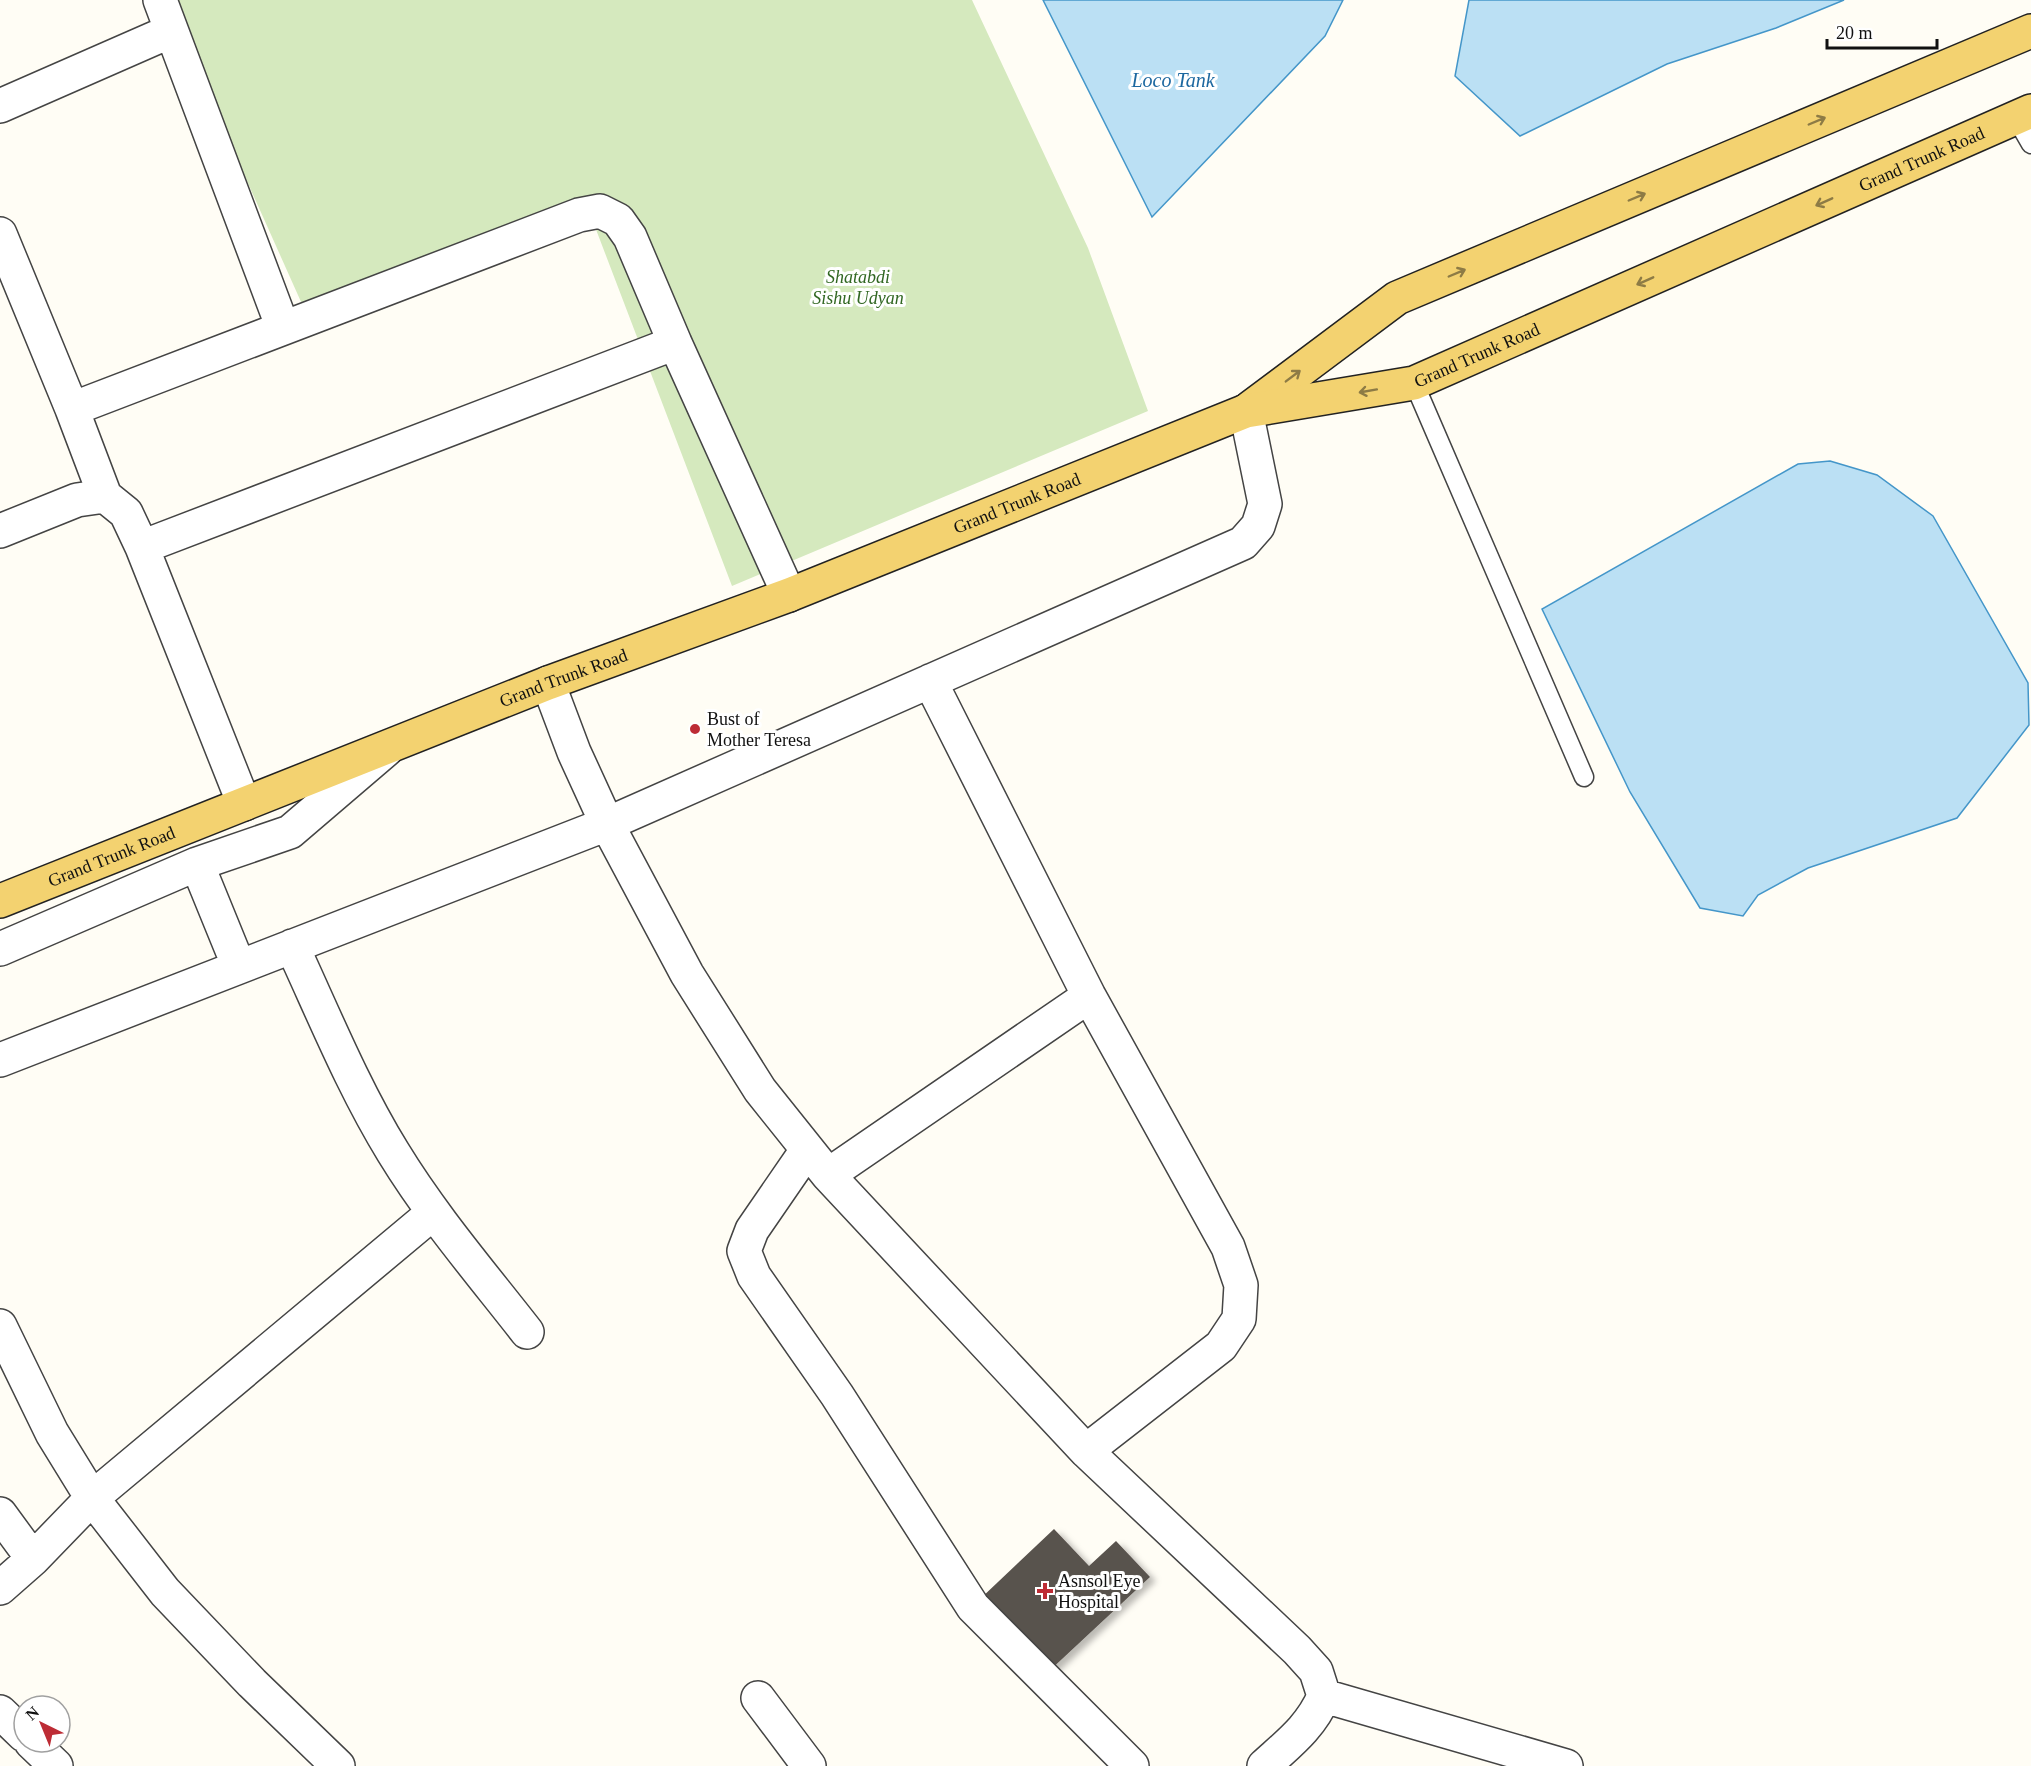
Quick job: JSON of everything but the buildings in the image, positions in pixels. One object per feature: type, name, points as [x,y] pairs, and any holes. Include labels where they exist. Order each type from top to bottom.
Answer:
[{"type":"main road","points":[[1246,411],[1397,298],[2031,31]]},
{"type":"main road","name":"Grand Trunk Road","points":[[0,901],[548,683],[789,595],[1246,411],[1414,383],[2026,124]]},
{"type":"street","points":[[160,0],[283,328]]},
{"type":"street","points":[[0,106],[171,31]]},
{"type":"street","points":[[72,409],[579,215],[600,211],[618,220],[630,237],[675,343],[789,595]]},
{"type":"street","points":[[0,234],[105,495],[126,513],[142,547],[244,804]]},
{"type":"street","points":[[142,547],[675,343]]},
{"type":"street","points":[[0,1060],[607,824],[1243,543],[1258,526],[1265,504],[1246,411]]},
{"type":"street","points":[[0,531],[77,500],[105,495]]},
{"type":"street","points":[[930,681],[1089,996],[1228,1247],[1241,1286],[1239,1319],[1221,1346],[1086,1451]]},
{"type":"street","points":[[548,683],[574,752],[607,824],[687,974],[760,1090],[828,1175],[1086,1451],[1297,1650],[1316,1671],[1324,1696],[1316,1713],[1300,1732],[1264,1766]]},
{"type":"street","points":[[0,949],[197,864],[290,832],[393,744]]},
{"type":"street","points":[[197,864],[239,967]]},
{"type":"street","points":[[292,946],[370,1113],[393,1153],[433,1213],[527,1332]]},
{"type":"street","points":[[828,1175],[1089,996]]},
{"type":"street","points":[[807,1150],[752,1230],[744,1251],[754,1276],[837,1395],[973,1607],[1132,1766]]},
{"type":"street","points":[[0,1588],[33,1559],[92,1498],[433,1213]]},
{"type":"street","points":[[0,1326],[52,1432],[92,1498],[165,1592],[252,1683],[338,1766]]},
{"type":"street","points":[[0,1514],[33,1559]]},
{"type":"street","points":[[1324,1696],[1548,1763]]},
{"type":"street","points":[[758,1698],[809,1766]]},
{"type":"street","points":[[0,1712],[12,1724]]},
{"type":"street","points":[[44,1754],[56,1766]]},
{"type":"lane","points":[[1414,383],[1584,777]]},
{"type":"green space","name":"Shatabdi Sishu Udyan","points":[[166,0],[972,0],[1088,248],[1148,411],[732,586],[584,198],[306,313]]},
{"type":"water","name":"Loco Tank","points":[[1043,0],[1343,0],[1325,36],[1152,217]]},
{"type":"water","points":[[1469,0],[1844,0],[1776,28],[1667,64],[1520,136],[1455,76]]},
{"type":"water","points":[[1830,461],[1877,475],[1933,516],[2028,683],[2029,725],[1957,818],[1808,868],[1758,895],[1743,916],[1700,908],[1630,792],[1542,609],[1798,464]]},
{"type":"place","name":"Bust of Mother Teresa","points":[[695,729]]},
{"type":"place","name":"Asnsol Eye Hospital","points":[[1045,1591]]}]
